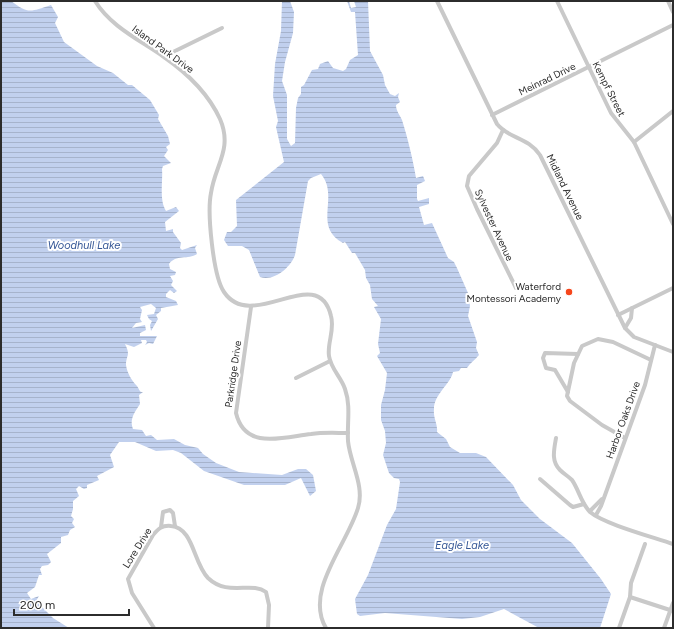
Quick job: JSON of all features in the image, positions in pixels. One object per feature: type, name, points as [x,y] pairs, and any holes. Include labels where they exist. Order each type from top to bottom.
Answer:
[{"type":"street","name":"Island Park Drive","points":[[95,1],[105,15],[115,24],[166,58],[190,77],[203,92],[216,111],[223,127],[225,149],[212,186],[209,207],[215,262],[219,281],[225,294],[236,304],[250,307]]},
{"type":"street","name":"Midland Avenue","points":[[436,1],[492,115],[503,130],[530,143],[540,155],[625,328],[634,337],[673,352]]},
{"type":"street","name":"Kempf Street","points":[[557,1],[611,112],[634,142],[673,224]]},
{"type":"street","points":[[668,1],[673,12]]},
{"type":"street","name":"Meinrad Drive","points":[[492,115],[673,25]]},
{"type":"street","points":[[166,58],[173,52],[222,28]]},
{"type":"street","points":[[634,142],[673,111]]},
{"type":"street","name":"Sylvester Avenue","points":[[503,130],[497,143],[469,176],[467,186],[516,288]]},
{"type":"street","points":[[618,315],[673,288]]},
{"type":"street","points":[[250,307],[263,306],[296,294],[308,294],[320,299],[326,304],[332,318],[328,347],[330,361],[345,389],[349,407],[348,441],[359,485],[360,500],[351,526],[320,592],[319,609],[326,628]]},
{"type":"street","name":"Parkridge Drive","points":[[250,307],[236,412],[241,426],[251,435],[270,439],[316,433],[348,433]]},
{"type":"street","points":[[625,328],[631,318],[632,308]]},
{"type":"street","points":[[625,438],[582,411],[570,401],[567,396],[574,363],[582,346],[598,339],[613,342],[651,360]]},
{"type":"street","name":"Harbor Oaks Drive","points":[[596,515],[645,385],[655,345]]},
{"type":"street","points":[[568,392],[555,370],[546,368],[542,358],[545,353],[578,354]]},
{"type":"street","points":[[296,378],[330,361]]},
{"type":"street","points":[[556,438],[553,452],[555,462],[560,470],[572,481],[584,504],[590,511],[602,519],[673,544]]},
{"type":"street","points":[[540,479],[573,507],[584,504]]},
{"type":"street","points":[[590,511],[602,499]]},
{"type":"street","points":[[161,527],[162,512],[170,510],[173,513],[176,526],[186,533],[199,567],[214,583],[222,587],[234,589],[259,588],[266,592],[269,605],[268,628]]},
{"type":"street","name":"Lore Drive","points":[[154,628],[132,593],[128,584],[128,579],[153,535],[161,527],[176,526]]},
{"type":"street","points":[[619,628],[630,597],[631,583],[645,544]]},
{"type":"street","points":[[630,597],[672,611]]},
{"type":"street","points":[[664,628],[672,611],[673,603]]},
{"type":"water","name":"Woodhull Lake","points":[[1,1],[11,1],[26,10],[34,10],[51,5],[58,17],[55,23],[64,42],[97,66],[113,73],[128,85],[132,85],[150,100],[159,115],[158,119],[168,136],[170,144],[166,147],[168,150],[164,156],[171,163],[163,166],[162,169],[163,202],[166,211],[176,207],[179,211],[165,222],[166,231],[173,229],[173,232],[181,243],[180,248],[182,250],[197,245],[195,248],[197,254],[190,257],[175,259],[169,264],[170,269],[176,272],[175,275],[170,276],[173,281],[171,285],[177,291],[174,293],[170,290],[166,294],[166,297],[176,301],[178,305],[161,308],[161,311],[156,315],[158,319],[151,331],[150,325],[152,321],[147,315],[154,314],[156,308],[151,304],[140,307],[142,310],[140,319],[142,322],[136,323],[132,328],[145,325],[146,330],[140,333],[140,336],[157,336],[153,344],[149,343],[145,345],[147,342],[146,340],[141,340],[142,343],[134,347],[125,344],[128,353],[126,362],[127,371],[141,392],[143,392],[139,395],[140,404],[132,419],[133,429],[142,430],[146,436],[151,435],[157,440],[174,439],[185,445],[198,448],[203,454],[216,463],[239,472],[282,475],[298,469],[306,469],[313,475],[316,491],[310,496],[301,478],[285,485],[244,485],[204,471],[181,453],[173,450],[156,451],[135,442],[119,442],[110,455],[114,467],[97,476],[99,480],[87,485],[87,488],[84,489],[79,486],[76,489],[79,496],[73,501],[71,516],[74,519],[72,523],[75,527],[70,530],[68,535],[61,537],[61,543],[47,554],[51,562],[48,565],[42,566],[40,569],[42,575],[39,575],[35,587],[27,593],[31,599],[39,596],[36,601],[53,618],[69,628],[1,628]]},
{"type":"water","name":"Eagle Lake","points":[[282,1],[290,1],[294,12],[293,33],[285,62],[282,81],[287,95],[287,139],[291,146],[295,143],[296,108],[298,98],[301,94],[301,87],[304,85],[312,70],[318,69],[320,64],[328,61],[333,68],[343,71],[346,69],[350,60],[358,55],[355,12],[351,12],[347,1],[349,1],[351,8],[356,7],[354,1],[368,1],[370,51],[383,75],[385,85],[390,94],[395,96],[399,93],[398,97],[400,102],[396,105],[396,107],[402,120],[416,178],[423,176],[425,181],[417,185],[418,201],[429,198],[429,204],[419,207],[424,225],[432,223],[448,258],[454,262],[457,268],[468,293],[470,306],[468,316],[477,342],[476,348],[479,355],[467,368],[461,368],[459,371],[453,372],[449,381],[439,394],[434,412],[437,432],[446,439],[450,447],[460,453],[476,453],[486,457],[513,485],[521,500],[540,519],[572,543],[611,594],[600,628],[539,628],[504,609],[480,617],[462,619],[385,613],[360,616],[357,614],[355,599],[368,575],[387,525],[396,509],[400,482],[399,479],[394,478],[389,473],[383,455],[386,443],[385,431],[381,420],[381,405],[387,373],[377,356],[380,353],[378,344],[381,319],[374,307],[378,306],[372,299],[370,285],[366,278],[365,270],[355,253],[352,253],[345,242],[343,243],[334,236],[329,228],[327,220],[328,192],[326,183],[321,174],[311,178],[308,181],[295,255],[286,269],[271,277],[260,277],[249,250],[242,246],[228,246],[224,240],[227,232],[231,232],[237,226],[236,200],[284,162],[276,127],[278,121],[273,96],[275,64],[281,31]]},
{"type":"place","name":"Waterford Montessori Academy","points":[[569,292]]}]
